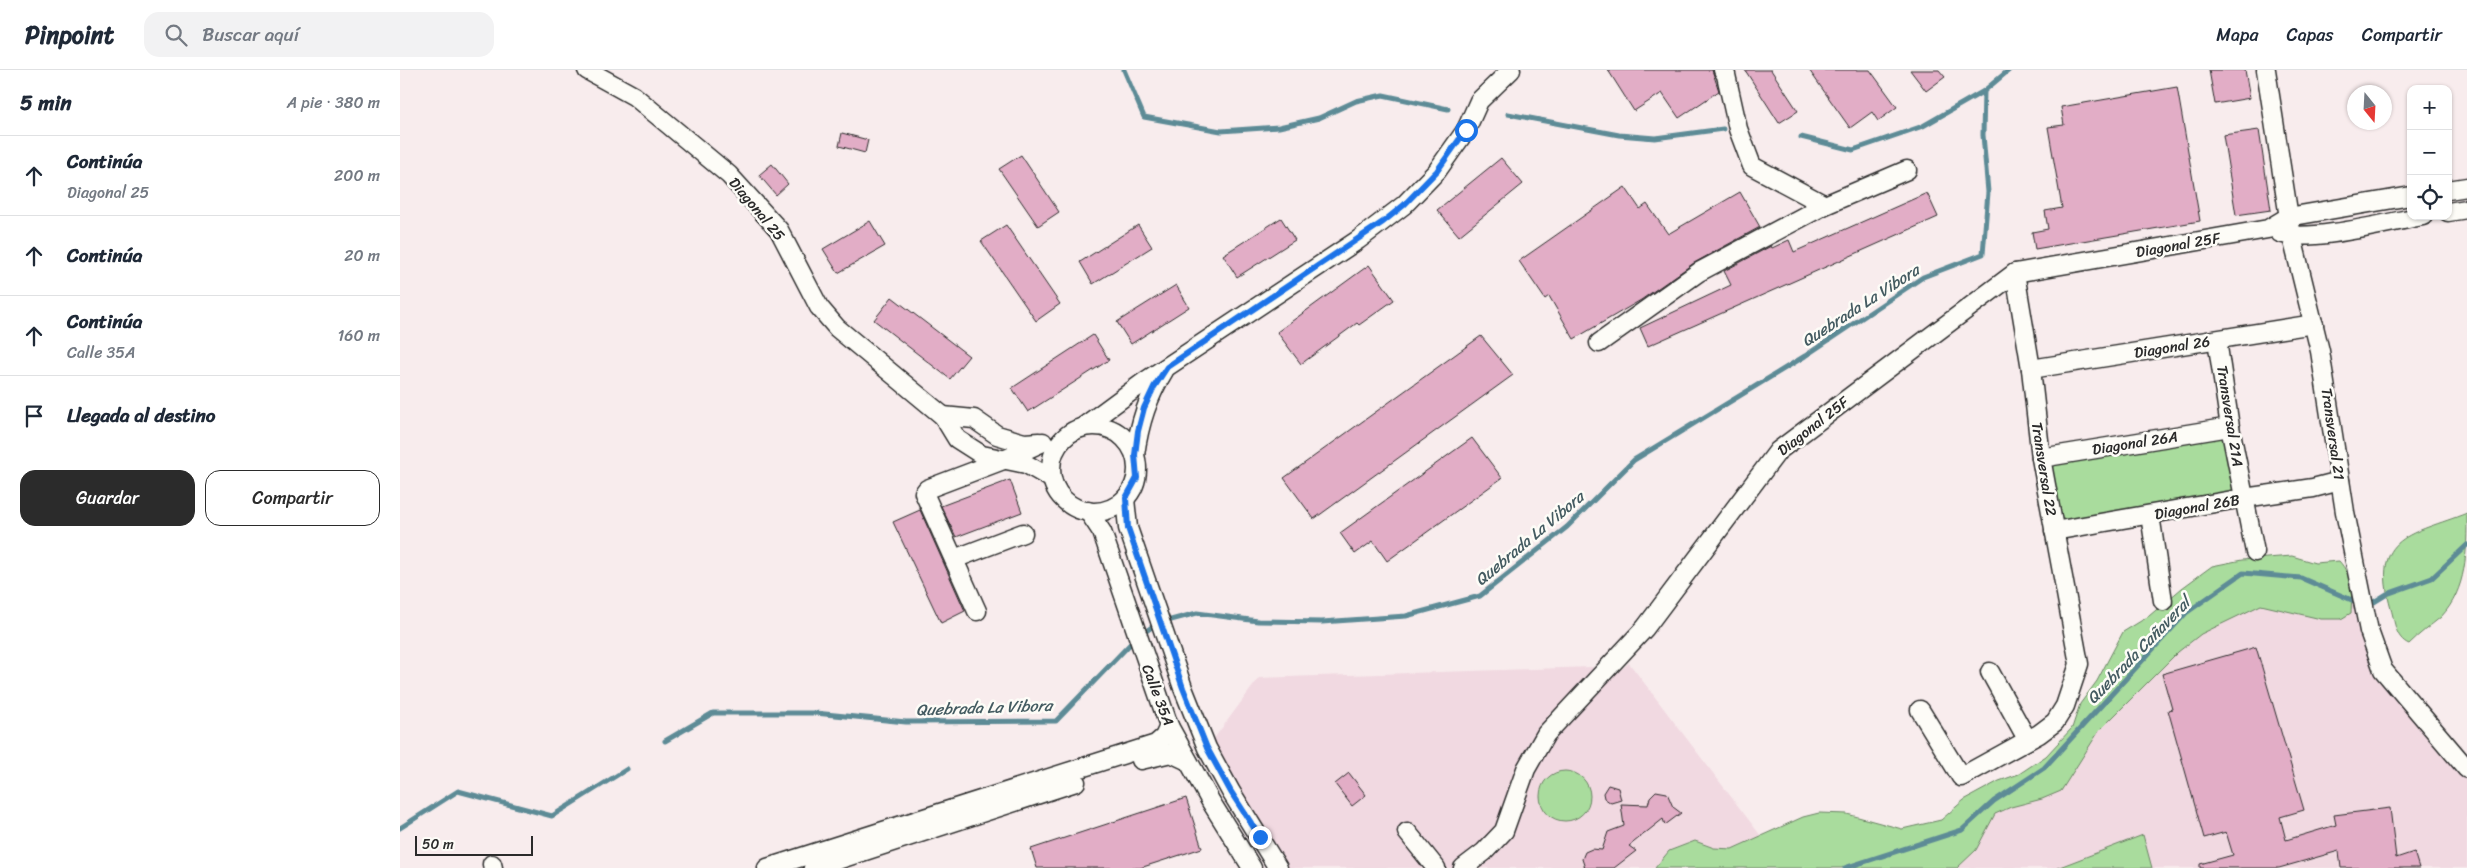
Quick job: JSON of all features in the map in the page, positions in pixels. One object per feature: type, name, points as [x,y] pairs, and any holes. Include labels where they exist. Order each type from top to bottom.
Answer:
[{"type":"street","name":"Diagonal 25","points":[[587,70],[634,96],[729,175],[779,230],[819,307],[837,328],[943,416],[957,439],[982,455],[1026,464],[1052,479]]},
{"type":"street","points":[[1167,367],[1154,387],[1144,408],[1135,455],[1137,478],[1126,498],[1115,507],[1102,511],[1088,511],[1076,508],[1057,491],[1052,479],[1051,465],[1054,453],[1061,441],[1167,367],[1358,240],[1404,205],[1437,171],[1466,130],[1479,102],[1511,70]]},
{"type":"street","points":[[1723,70],[1726,75],[1738,129],[1752,166],[1825,205]]},
{"type":"street","name":"Transversal 21","points":[[2266,70],[2288,217],[2314,324],[2329,402],[2340,481],[2370,631],[2384,670],[2467,769]]},
{"type":"street","points":[[1599,343],[1699,272],[1825,205],[1907,170]]},
{"type":"street","points":[[2452,189],[2467,187]]},
{"type":"street","name":"Diagonal 25F","points":[[1463,868],[1484,852],[1504,830],[1526,769],[1546,734],[1645,628],[1778,451],[2015,273],[2268,230],[2288,217],[2407,197]]},
{"type":"street","points":[[2452,211],[2467,209]]},
{"type":"street","name":"Diagonal 25F","points":[[2268,230],[2292,237],[2407,219]]},
{"type":"street","name":"Transversal 22","points":[[2015,273],[2031,370],[2041,458],[2079,664],[2064,706],[2055,722],[2027,739]]},
{"type":"street","name":"Diagonal 26","points":[[2031,370],[2314,324]]},
{"type":"street","name":"Transversal 21A","points":[[2218,340],[2230,427],[2255,552]]},
{"type":"street","points":[[943,416],[974,419],[997,435],[1024,443],[1043,442]]},
{"type":"street","points":[[977,611],[924,493],[928,489],[1077,430],[1102,427],[1120,434],[1130,443],[1135,455]]},
{"type":"street","name":"Diagonal 26A","points":[[2041,458],[2230,427]]},
{"type":"street","name":"Diagonal 26B","points":[[2054,531],[2313,488],[2340,481]]},
{"type":"street","name":"Calle 35A","points":[[1126,498],[1128,528],[1183,688],[1207,748],[1231,792],[1278,868]]},
{"type":"street","name":"Calle 35A","points":[[1088,511],[1102,532],[1157,696],[1170,726],[1188,761],[1252,868]]},
{"type":"street","points":[[2150,515],[2163,601]]},
{"type":"street","points":[[954,559],[1023,533]]},
{"type":"street","points":[[1920,710],[1961,777],[2027,739],[1990,672]]},
{"type":"street","points":[[770,868],[1156,744],[1164,737],[1170,726]]},
{"type":"street","points":[[813,868],[1161,754],[1171,753],[1188,761]]},
{"type":"street","points":[[1407,832],[1436,868]]},
{"type":"shaded area","points":[[2301,578],[2361,604],[2384,670],[2467,769],[2467,868],[1845,868],[2044,768],[2186,613]]},
{"type":"shaded area","points":[[1629,663],[1761,836],[1732,849],[1714,848],[1695,841],[1669,851],[1655,868],[1278,868],[1207,748],[1259,678],[1592,667],[1607,681]]},
{"type":"green space","points":[[2230,427],[2244,498],[2054,531],[2041,458]]},
{"type":"green space","points":[[2467,513],[2466,556],[2461,582],[2456,594],[2450,606],[2441,617],[2409,644],[2401,638],[2396,629],[2386,584],[2386,565],[2391,551],[2400,541],[2413,533]]},
{"type":"green space","points":[[2292,556],[2315,563],[2339,561],[2349,579],[2351,613],[2341,619],[2321,619],[2261,605],[2201,634],[2178,652],[2099,731],[2061,791],[1995,814],[1976,850],[1957,868],[1655,868],[1669,851],[1695,841],[1714,848],[1732,849],[1803,817],[1819,813],[1847,814],[1902,829],[1941,820],[1964,800],[1999,781],[2019,774],[2046,756],[2072,728],[2080,704],[2097,681],[2123,632],[2149,616],[2212,566],[2242,560]]},
{"type":"green space","points":[[1560,771],[1570,771],[1583,778],[1590,791],[1590,801],[1583,814],[1570,821],[1560,821],[1551,817],[1544,810],[1540,801],[1540,791],[1544,782],[1551,775]]},
{"type":"green space","points":[[2143,835],[2152,868],[2057,868]]},
{"type":"building","points":[[1608,70],[1712,70],[1719,91],[1679,118],[1662,93],[1634,111]]},
{"type":"building","points":[[1745,70],[1771,70],[1798,111],[1779,123]]},
{"type":"building","points":[[1809,70],[1870,70],[1897,107],[1878,121],[1872,112],[1850,128]]},
{"type":"building","points":[[1910,70],[1939,70],[1945,77],[1926,91]]},
{"type":"building","points":[[2209,70],[2245,70],[2250,98],[2215,104]]},
{"type":"building","points":[[2177,87],[2200,221],[2035,249],[2032,232],[2048,229],[2045,211],[2062,208],[2048,127],[2064,125],[2061,107]]},
{"type":"building","points":[[2259,130],[2271,210],[2236,215],[2223,135]]},
{"type":"building","points":[[842,133],[868,140],[865,153],[839,146]]},
{"type":"building","points":[[1021,155],[1059,212],[1038,226],[999,169]]},
{"type":"building","points":[[1501,158],[1523,184],[1459,236],[1437,210]]},
{"type":"building","points":[[772,164],[788,184],[776,195],[759,175]]},
{"type":"building","points":[[1625,187],[1640,209],[1647,204],[1668,234],[1740,192],[1760,227],[1694,263],[1641,300],[1574,339],[1549,296],[1545,299],[1519,261]]},
{"type":"building","points":[[1927,193],[1938,217],[1648,346],[1640,328],[1731,285],[1724,271],[1771,246],[1772,248],[1789,240],[1794,252]]},
{"type":"building","points":[[1281,218],[1295,240],[1237,277],[1223,255]]},
{"type":"building","points":[[870,221],[885,246],[838,273],[823,249]]},
{"type":"building","points":[[1006,225],[1060,304],[1036,321],[981,241]]},
{"type":"building","points":[[1138,225],[1152,247],[1093,284],[1080,262]]},
{"type":"building","points":[[1369,265],[1394,300],[1359,325],[1357,323],[1301,364],[1277,332]]},
{"type":"building","points":[[1176,285],[1189,307],[1131,344],[1117,322]]},
{"type":"building","points":[[892,297],[969,356],[950,379],[874,320]]},
{"type":"building","points":[[1093,335],[1109,360],[1028,412],[1012,388]]},
{"type":"building","points":[[1481,336],[1513,375],[1314,519],[1284,478]]},
{"type":"building","points":[[1472,438],[1502,478],[1387,561],[1373,541],[1355,554],[1340,533]]},
{"type":"building","points":[[1010,480],[1022,512],[956,537],[941,506]]},
{"type":"building","points":[[920,510],[965,611],[941,623],[893,522]]},
{"type":"building","points":[[2256,647],[2304,810],[2280,817],[2286,840],[2336,825],[2334,815],[2390,808],[2396,858],[2414,852],[2419,868],[2341,868],[2339,851],[2279,868],[2200,868],[2200,864],[2233,855],[2226,832],[2204,838],[2168,710],[2172,709],[2162,674]]},
{"type":"building","points":[[1349,773],[1366,795],[1352,806],[1335,784]]},
{"type":"building","points":[[1608,785],[1618,788],[1621,800],[1611,803],[1604,798],[1603,793]]},
{"type":"building","points":[[1656,791],[1667,793],[1673,807],[1681,813],[1665,825],[1663,819],[1629,846],[1636,851],[1614,868],[1585,868],[1582,859],[1585,852],[1592,849],[1602,850],[1608,832],[1624,826],[1621,804],[1648,805],[1650,797]]},
{"type":"building","points":[[1186,798],[1202,848],[1140,868],[1037,868],[1031,849]]},
{"type":"waterway","points":[[1124,70],[1144,117],[1221,131],[1279,127],[1319,118],[1356,101],[1383,95],[1448,109]]},
{"type":"waterway","points":[[1801,137],[1853,150],[1923,126],[1984,91],[2009,70]]},
{"type":"waterway","name":"Quebrada La Vibora","points":[[1142,634],[1156,624],[1197,613],[1258,621],[1322,622],[1406,616],[1480,596],[1567,527],[1634,460],[1805,356],[1923,277],[1983,254],[1988,192],[1983,135],[1984,91]]},
{"type":"waterway","points":[[1508,114],[1619,135],[1655,138],[1723,129]]},
{"type":"waterway","name":"Quebrada Cañaveral","points":[[1845,868],[1962,830],[1994,801],[2044,768],[2186,613],[2243,573],[2301,578],[2361,604],[2374,602],[2387,594],[2432,578],[2467,545]]},
{"type":"waterway","name":"Quebrada La Vibora","points":[[665,741],[713,713],[815,713],[906,722],[1056,721],[1135,639]]},
{"type":"waterway","name":"Quebrada La Vibora","points":[[400,828],[458,791],[552,816],[627,769]]},
{"type":"route","points":[[1260,837],[1231,792],[1207,748],[1183,688],[1128,528],[1126,498],[1133,489],[1137,478],[1138,466],[1135,455],[1138,431],[1144,408],[1154,387],[1167,367],[1358,240],[1404,205],[1437,171],[1466,130]]}]
